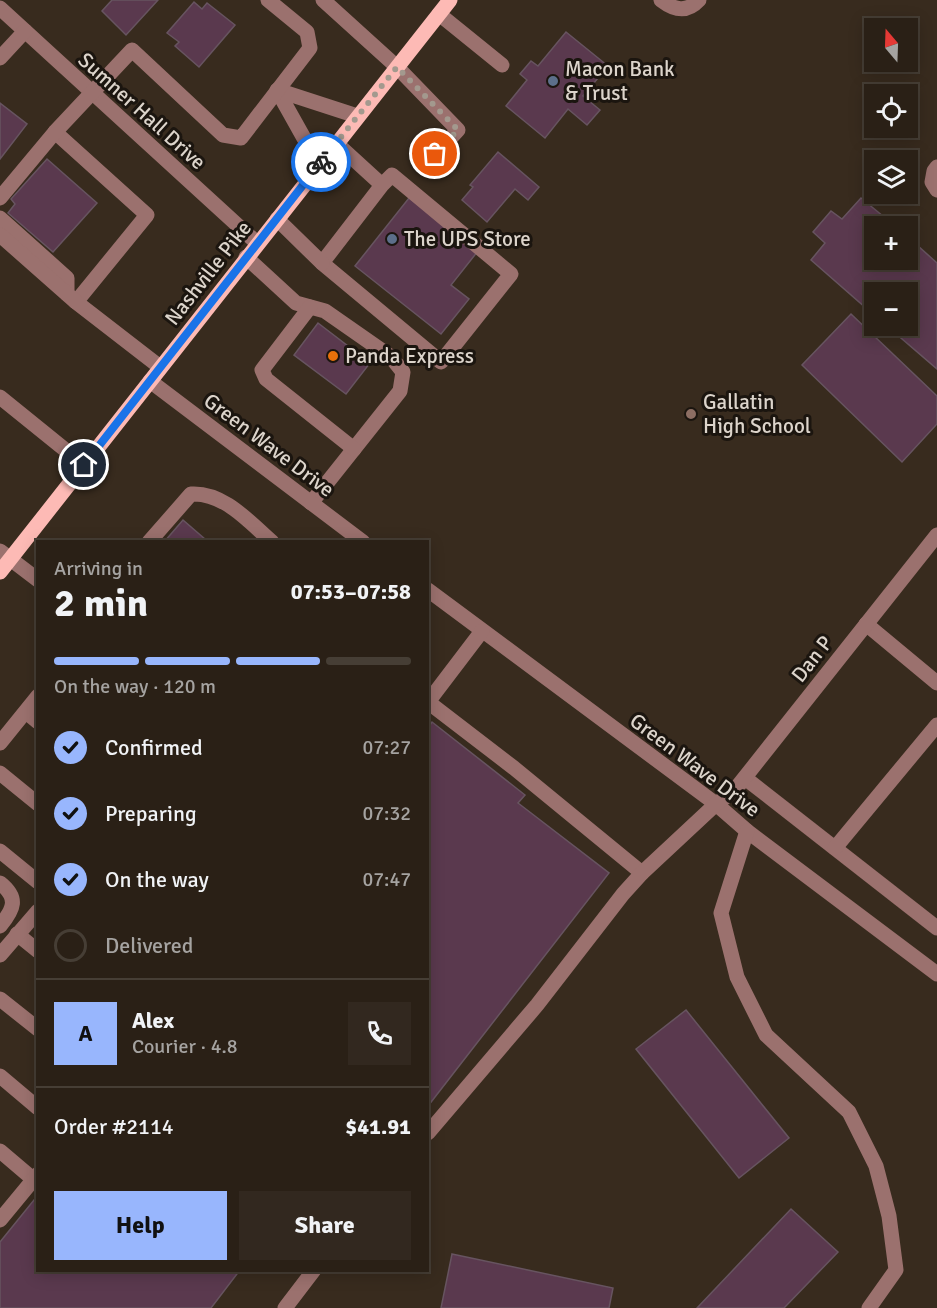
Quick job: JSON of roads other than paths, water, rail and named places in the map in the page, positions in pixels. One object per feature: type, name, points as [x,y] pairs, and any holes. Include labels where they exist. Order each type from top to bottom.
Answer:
[{"type":"main road","name":"Nashville Pike","points":[[3,561],[84,465],[450,0]]},
{"type":"street","points":[[0,198],[55,132],[132,50],[223,135],[241,138],[310,48],[307,32],[268,0]]},
{"type":"street","points":[[323,0],[397,67],[458,130],[435,154]]},
{"type":"street","points":[[661,0],[668,5],[683,9],[689,8],[699,0]]},
{"type":"street","name":"Sumner Hall Drive","points":[[0,8],[91,94],[257,243]]},
{"type":"street","points":[[439,14],[502,65]]},
{"type":"street","points":[[0,58],[25,31]]},
{"type":"street","points":[[278,90],[357,116]]},
{"type":"street","points":[[278,90],[319,165]]},
{"type":"street","points":[[55,132],[147,215],[72,298]]},
{"type":"street","points":[[336,143],[382,185]]},
{"type":"street","points":[[937,167],[932,182],[937,190]]},
{"type":"street","points":[[277,219],[322,263],[441,362],[511,274],[392,175],[322,263]]},
{"type":"street","points":[[0,218],[67,278],[72,298]]},
{"type":"street","points":[[0,235],[72,298],[160,367]]},
{"type":"street","points":[[246,257],[296,303],[326,311],[391,357],[404,372],[400,391],[311,503]]},
{"type":"street","points":[[310,307],[262,370],[266,379],[354,448]]},
{"type":"street","name":"Green Wave Drive","points":[[150,381],[360,540]]},
{"type":"street","points":[[0,397],[84,465]]},
{"type":"street","points":[[150,540],[191,494],[202,494],[229,505],[254,536]]},
{"type":"street","name":"Dan P","points":[[429,1132],[537,1005],[623,894],[642,873],[716,804],[734,791],[937,535]]},
{"type":"street","points":[[3,561],[36,579]]},
{"type":"street","name":"Green Wave Drive","points":[[429,591],[716,804],[747,831],[937,974]]},
{"type":"street","points":[[866,624],[937,683]]},
{"type":"street","points":[[429,701],[482,631]]},
{"type":"street","points":[[429,703],[514,768],[642,873]]},
{"type":"street","points":[[0,743],[32,717]]},
{"type":"street","points":[[835,848],[937,725]]},
{"type":"street","points":[[0,773],[36,802]]},
{"type":"street","points":[[745,778],[937,928]]},
{"type":"street","points":[[747,831],[721,913],[736,977],[766,1035],[849,1112],[876,1166],[890,1216],[896,1270],[869,1308]]},
{"type":"street","points":[[0,851],[36,880]]},
{"type":"street","points":[[0,883],[11,892],[13,901],[9,914],[0,926]]},
{"type":"street","points":[[0,955],[36,913]]},
{"type":"street","points":[[17,934],[36,949]]},
{"type":"street","points":[[0,999],[36,1027]]},
{"type":"street","points":[[0,1076],[36,1106]]},
{"type":"street","points":[[0,1151],[35,1177],[0,1220]]},
{"type":"street","points":[[285,1308],[313,1272]]},
{"type":"place","name":"Macon Bank & Trust","points":[[553,81]]},
{"type":"place","name":"The UPS Store","points":[[392,239]]},
{"type":"place","name":"Panda Express","points":[[333,356]]},
{"type":"place","name":"Gallatin High School","points":[[691,414]]}]
